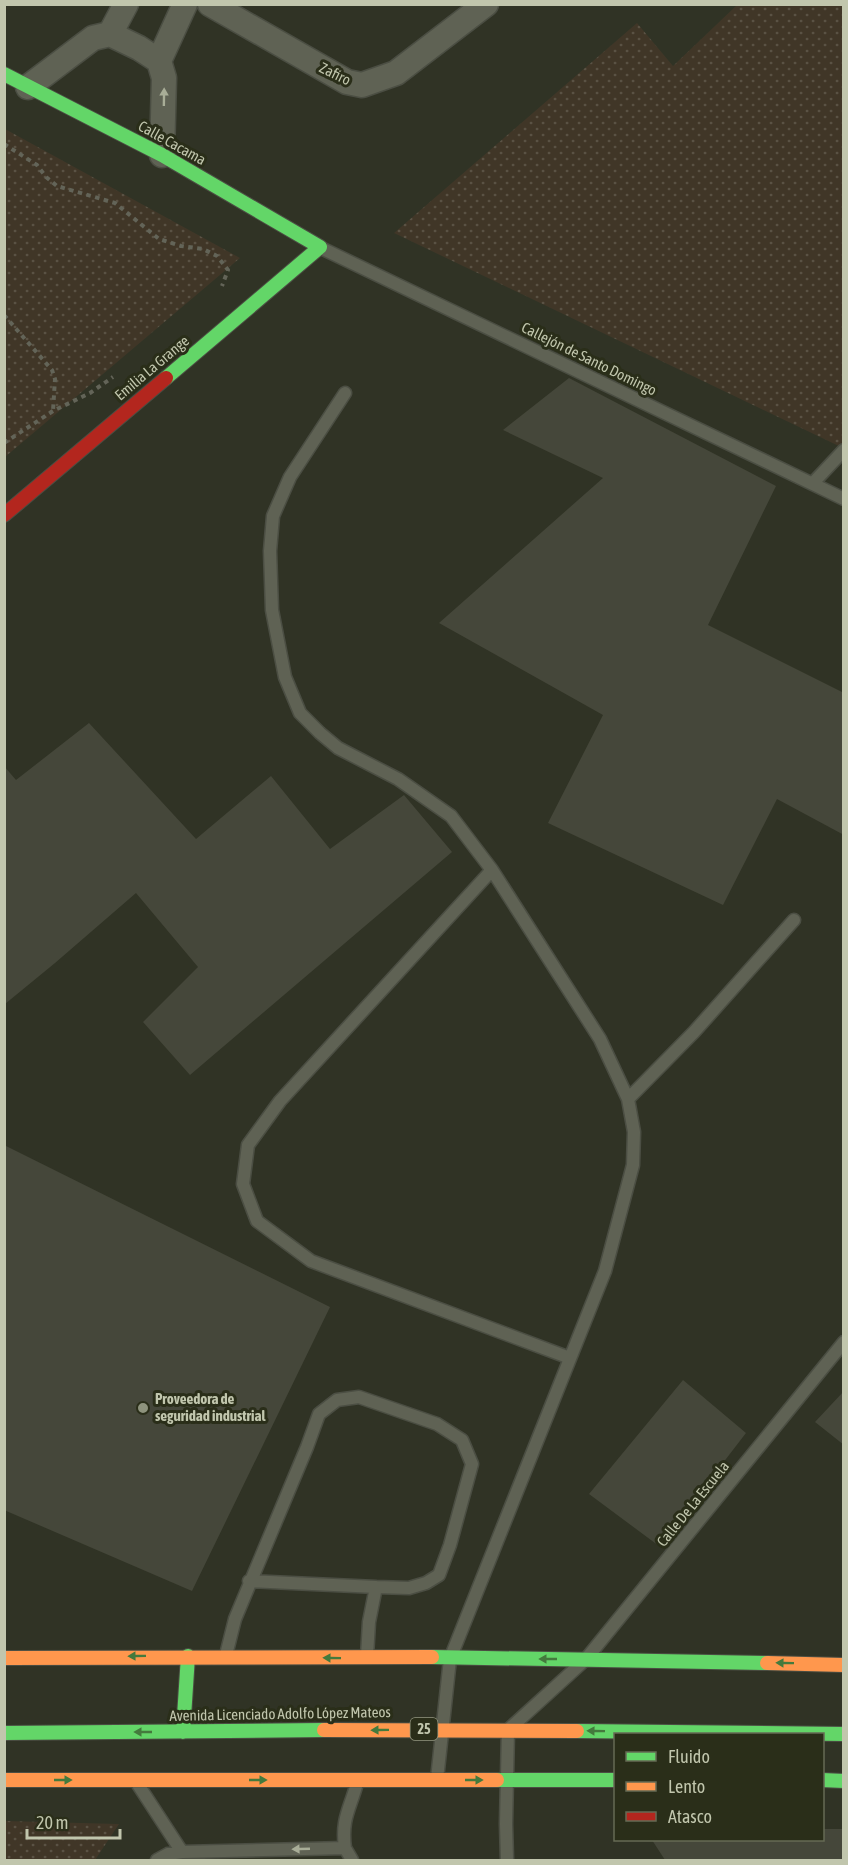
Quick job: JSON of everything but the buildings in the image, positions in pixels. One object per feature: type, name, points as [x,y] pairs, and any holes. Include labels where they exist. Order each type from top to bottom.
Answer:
[{"type":"street","points":[[110,34],[126,4]]},
{"type":"street","points":[[159,61],[185,4]]},
{"type":"street","name":"Zafiro","points":[[210,4],[347,82],[362,85],[396,73],[486,4]]},
{"type":"street","points":[[28,87],[93,38],[110,34],[139,48],[159,61],[164,78],[162,155]]},
{"type":"street","name":"Calle Cacama","points":[[4,74],[162,155],[320,247]]},
{"type":"street","name":"Emilia La Grange","points":[[4,515],[320,247]]},
{"type":"street","points":[[183,1732],[188,1656]]},
{"type":"street","points":[[4,1658],[226,1656],[586,1659],[843,1665]]},
{"type":"street","name":"Avenida Licenciado Adolfo López Mateos","points":[[4,1733],[443,1729],[731,1733]]},
{"type":"street","name":"Avenida Licenciado Adolfo López Mateos","points":[[824,1734],[843,1734]]},
{"type":"street","points":[[4,1780],[614,1780]]},
{"type":"street","points":[[824,1780],[843,1781]]},
{"type":"lane","name":"Callejón de Santo Domingo","points":[[320,247],[843,499]]},
{"type":"lane","points":[[345,393],[290,477],[273,516],[270,551],[272,610],[285,676],[300,713],[320,733],[338,748],[398,779],[452,816],[492,870],[600,1039],[627,1099],[634,1132],[633,1165],[605,1271],[450,1659],[437,1780]]},
{"type":"lane","points":[[813,483],[843,450]]},
{"type":"lane","points":[[492,870],[280,1101],[248,1145],[243,1184],[257,1221],[311,1261],[570,1358]]},
{"type":"lane","points":[[627,1099],[694,1032],[794,920]]},
{"type":"lane","name":"Calle De La Escuela","points":[[508,1731],[586,1659],[843,1342]]},
{"type":"lane","points":[[226,1656],[235,1619],[249,1581],[319,1414],[337,1400],[359,1397],[437,1424],[462,1440],[472,1464],[453,1535],[439,1575],[426,1583],[409,1588],[249,1581]]},
{"type":"lane","points":[[367,1658],[369,1622],[376,1587]]},
{"type":"lane","points":[[507,1860],[508,1731]]},
{"type":"lane","points":[[135,1779],[182,1852]]},
{"type":"lane","points":[[352,1860],[345,1848],[343,1831],[345,1815],[358,1781]]},
{"type":"lane","points":[[157,1860],[168,1854],[182,1852],[345,1848]]},
{"type":"path","points":[[4,144],[36,165],[57,186],[115,202],[159,239],[181,246],[203,249],[217,256],[228,270],[224,283],[216,292]]},
{"type":"path","points":[[4,315],[52,370],[55,379],[53,411]]},
{"type":"path","points":[[4,443],[53,411],[90,393],[120,371]]},
{"type":"shaded area","points":[[737,5],[843,5],[843,448],[394,233],[637,23],[673,66]]},
{"type":"shaded area","points":[[5,129],[240,258],[5,457]]},
{"type":"shaded area","points":[[5,1821],[119,1824],[95,1860],[5,1860]]},
{"type":"traffic: fast","points":[[4,74],[162,155],[320,247],[166,378]]},
{"type":"traffic: fast","points":[[183,1732],[188,1656]]},
{"type":"traffic: fast","points":[[432,1657],[767,1663]]},
{"type":"traffic: fast","points":[[4,1733],[324,1730]]},
{"type":"traffic: fast","points":[[577,1731],[755,1733]]},
{"type":"traffic: fast","points":[[824,1734],[844,1734]]},
{"type":"traffic: fast","points":[[497,1780],[614,1780]]},
{"type":"traffic: fast","points":[[824,1780],[844,1781]]},
{"type":"traffic: slow","points":[[4,1658],[432,1657]]},
{"type":"traffic: slow","points":[[767,1663],[844,1665]]},
{"type":"traffic: slow","points":[[324,1730],[577,1731]]},
{"type":"traffic: slow","points":[[4,1780],[497,1780]]},
{"type":"traffic: jam","points":[[4,515],[166,378]]},
{"type":"place","name":"Proveedora de seguridad industrial","points":[[143,1408]]}]
